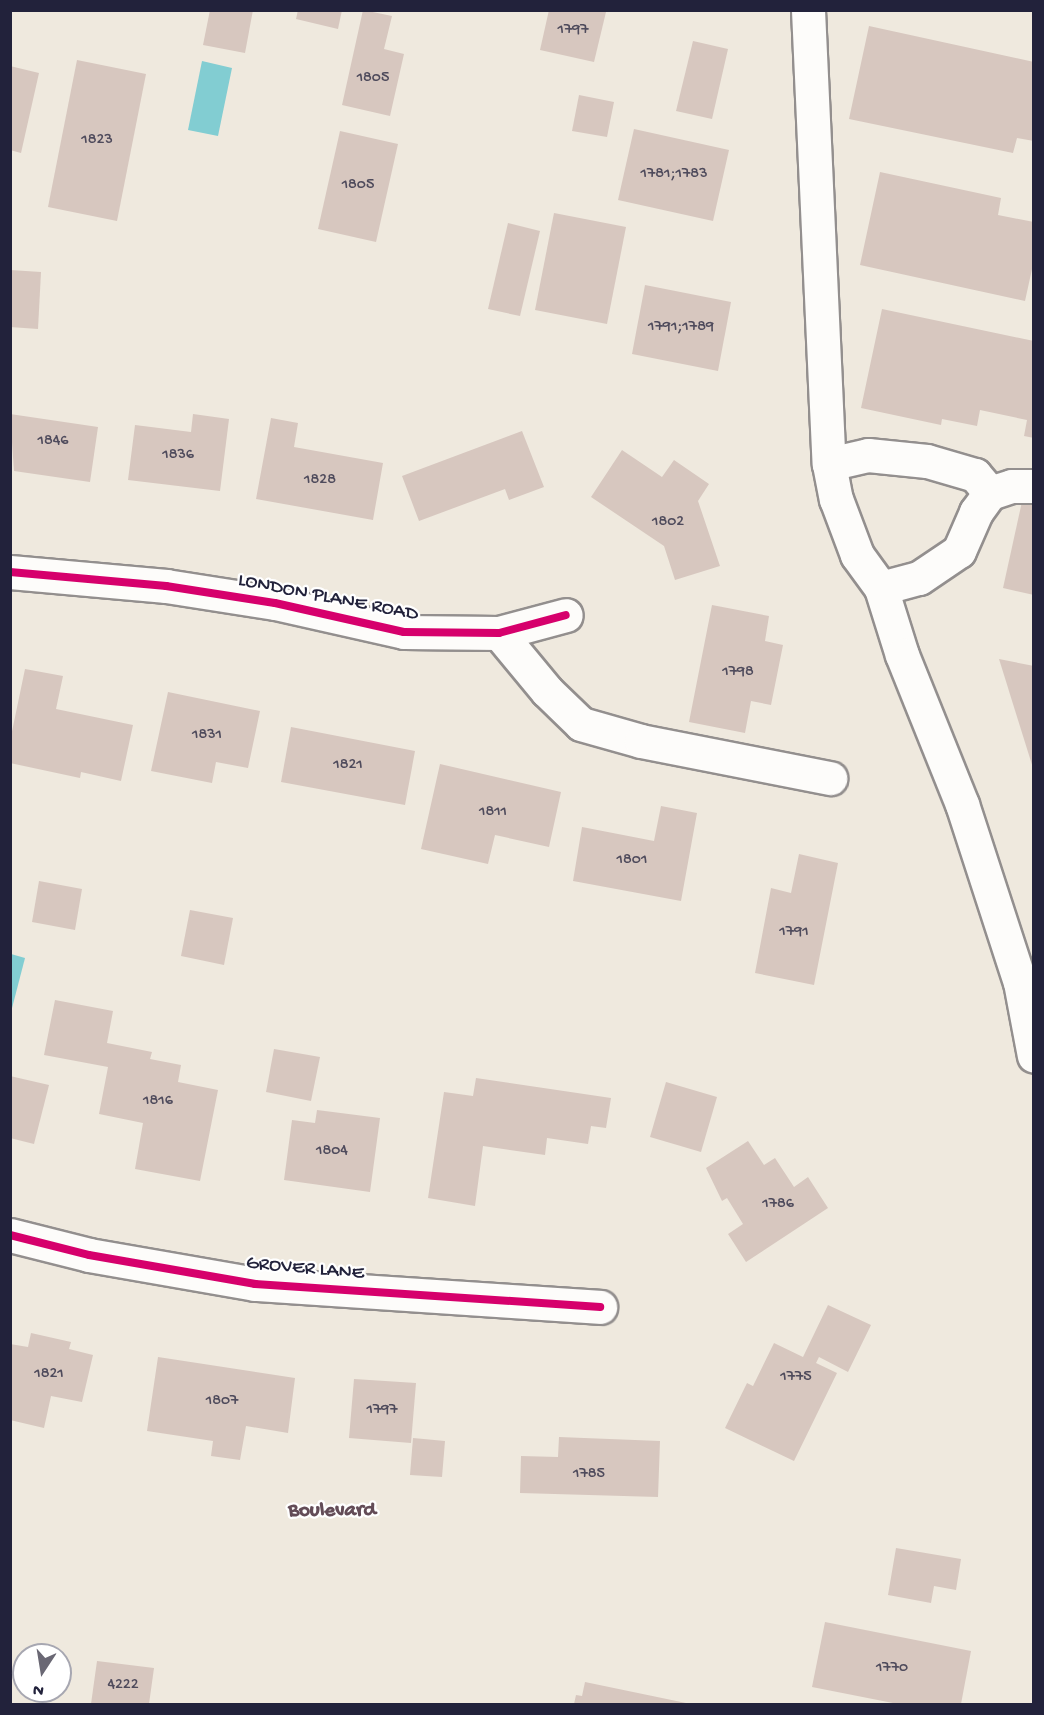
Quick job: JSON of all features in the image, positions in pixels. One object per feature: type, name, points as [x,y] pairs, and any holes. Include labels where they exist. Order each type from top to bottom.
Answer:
[{"type":"street","points":[[808,10],[829,464],[836,499],[857,555],[881,588],[902,656],[962,804],[1020,982],[1034,1056]]},
{"type":"street","points":[[829,464],[868,455],[927,461],[975,475],[990,493]]},
{"type":"street","points":[[881,588],[919,578],[959,551],[976,512],[990,493],[1011,486],[1034,486]]},
{"type":"street","name":"LONDON PLANE ROAD","points":[[10,572],[166,586],[275,603],[404,633],[499,633],[566,615]]},
{"type":"street","points":[[499,633],[547,691],[581,724],[641,741],[830,778]]},
{"type":"street","name":"GROVER LANE","points":[[10,1235],[89,1255],[255,1284],[600,1307]]},
{"type":"water","points":[[202,61],[232,68],[218,136],[188,130]]},
{"type":"water","points":[[10,954],[25,958],[11,1012]]},
{"type":"building","points":[[210,10],[253,10],[245,53],[203,45]]},
{"type":"building","points":[[298,10],[342,10],[338,29],[296,19]]},
{"type":"building","points":[[363,10],[392,16],[384,49],[404,54],[390,116],[342,105]]},
{"type":"building","points":[[549,10],[606,12],[594,62],[540,50]]},
{"type":"building","points":[[869,26],[1034,62],[1034,141],[1017,138],[1013,153],[849,119]]},
{"type":"building","points":[[693,41],[728,49],[712,119],[676,111]]},
{"type":"building","points":[[77,60],[146,74],[117,221],[48,207]]},
{"type":"building","points":[[10,66],[39,73],[21,153],[10,150]]},
{"type":"building","points":[[579,95],[614,102],[607,137],[572,131]]},
{"type":"building","points":[[634,129],[729,150],[713,221],[618,200]]},
{"type":"building","points":[[340,131],[398,144],[376,242],[318,229]]},
{"type":"building","points":[[880,172],[1001,198],[998,215],[1034,222],[1034,260],[1025,301],[860,265]]},
{"type":"building","points":[[554,213],[626,227],[607,324],[535,310]]},
{"type":"building","points":[[508,223],[540,231],[520,316],[488,309]]},
{"type":"building","points":[[10,270],[41,272],[38,329],[10,327]]},
{"type":"building","points":[[645,285],[731,302],[718,371],[632,354]]},
{"type":"building","points":[[882,309],[1034,341],[1034,438],[1024,436],[1027,420],[980,410],[977,426],[942,419],[941,425],[861,408]]},
{"type":"building","points":[[10,414],[98,427],[90,482],[14,471]]},
{"type":"building","points":[[193,414],[229,419],[220,491],[128,480],[135,425],[191,432]]},
{"type":"building","points":[[271,418],[298,423],[294,447],[383,463],[373,520],[256,499]]},
{"type":"building","points":[[522,431],[544,487],[509,500],[505,489],[419,521],[402,476]]},
{"type":"building","points":[[622,450],[662,477],[674,460],[709,484],[698,501],[720,566],[675,580],[664,546],[591,497]]},
{"type":"building","points":[[1023,497],[1034,499],[1034,595],[1003,588]]},
{"type":"building","points":[[712,605],[769,616],[765,641],[783,645],[771,705],[751,701],[745,733],[689,722]]},
{"type":"building","points":[[999,659],[1034,666],[1034,768],[1033,768]]},
{"type":"building","points":[[25,669],[63,676],[56,709],[133,725],[121,781],[81,772],[80,778],[10,763],[10,741]]},
{"type":"building","points":[[168,692],[260,711],[248,768],[216,762],[212,783],[151,771]]},
{"type":"building","points":[[291,727],[415,751],[405,805],[281,782]]},
{"type":"building","points":[[440,764],[561,792],[549,847],[495,835],[488,864],[421,849]]},
{"type":"building","points":[[661,806],[697,813],[681,901],[573,881],[582,827],[654,841]]},
{"type":"building","points":[[799,854],[838,863],[814,985],[755,973],[771,888],[791,893]]},
{"type":"building","points":[[39,881],[82,889],[75,930],[32,922]]},
{"type":"building","points":[[190,910],[233,918],[224,965],[181,956]]},
{"type":"building","points":[[55,1000],[113,1011],[107,1043],[152,1052],[150,1059],[181,1065],[178,1082],[218,1090],[200,1181],[135,1169],[143,1123],[99,1114],[108,1067],[44,1055]]},
{"type":"building","points":[[274,1049],[320,1057],[311,1101],[266,1092]]},
{"type":"building","points":[[10,1076],[49,1085],[34,1144],[10,1138]]},
{"type":"building","points":[[476,1078],[611,1098],[606,1128],[591,1126],[588,1144],[547,1138],[545,1155],[483,1146],[475,1206],[428,1198],[444,1092],[473,1096]]},
{"type":"building","points":[[666,1082],[717,1097],[701,1152],[650,1137]]},
{"type":"building","points":[[317,1110],[380,1118],[370,1192],[284,1180],[292,1120],[315,1123]]},
{"type":"building","points":[[748,1141],[764,1165],[775,1158],[794,1187],[808,1177],[828,1208],[746,1262],[728,1234],[743,1224],[727,1198],[722,1201],[706,1168]]},
{"type":"building","points":[[828,1305],[871,1325],[848,1372],[819,1357],[816,1363],[837,1373],[794,1461],[725,1428],[747,1383],[753,1386],[774,1343],[803,1357]]},
{"type":"building","points":[[31,1333],[71,1342],[69,1349],[93,1355],[82,1402],[51,1396],[44,1428],[10,1420],[10,1344],[28,1347]]},
{"type":"building","points":[[158,1357],[295,1378],[288,1433],[246,1426],[240,1460],[211,1456],[213,1441],[147,1431]]},
{"type":"building","points":[[354,1379],[416,1383],[411,1443],[349,1438]]},
{"type":"building","points":[[559,1437],[660,1441],[658,1497],[520,1493],[521,1456],[558,1457]]},
{"type":"building","points":[[413,1438],[445,1441],[442,1477],[410,1475]]},
{"type":"building","points":[[896,1548],[961,1559],[956,1590],[934,1586],[931,1603],[888,1595]]},
{"type":"building","points":[[825,1622],[971,1651],[961,1704],[898,1704],[812,1687]]},
{"type":"building","points":[[97,1661],[154,1668],[149,1704],[91,1704]]},
{"type":"building","points":[[585,1682],[686,1704],[574,1704],[576,1695],[582,1696]]},
{"type":"cycle path","points":[[10,572],[166,586],[275,603],[404,632],[499,633],[566,615]]},
{"type":"cycle path","points":[[10,1235],[89,1255],[255,1284],[600,1307]]},
{"type":"district","name":"Boulevard","points":[[332,1512]]}]
